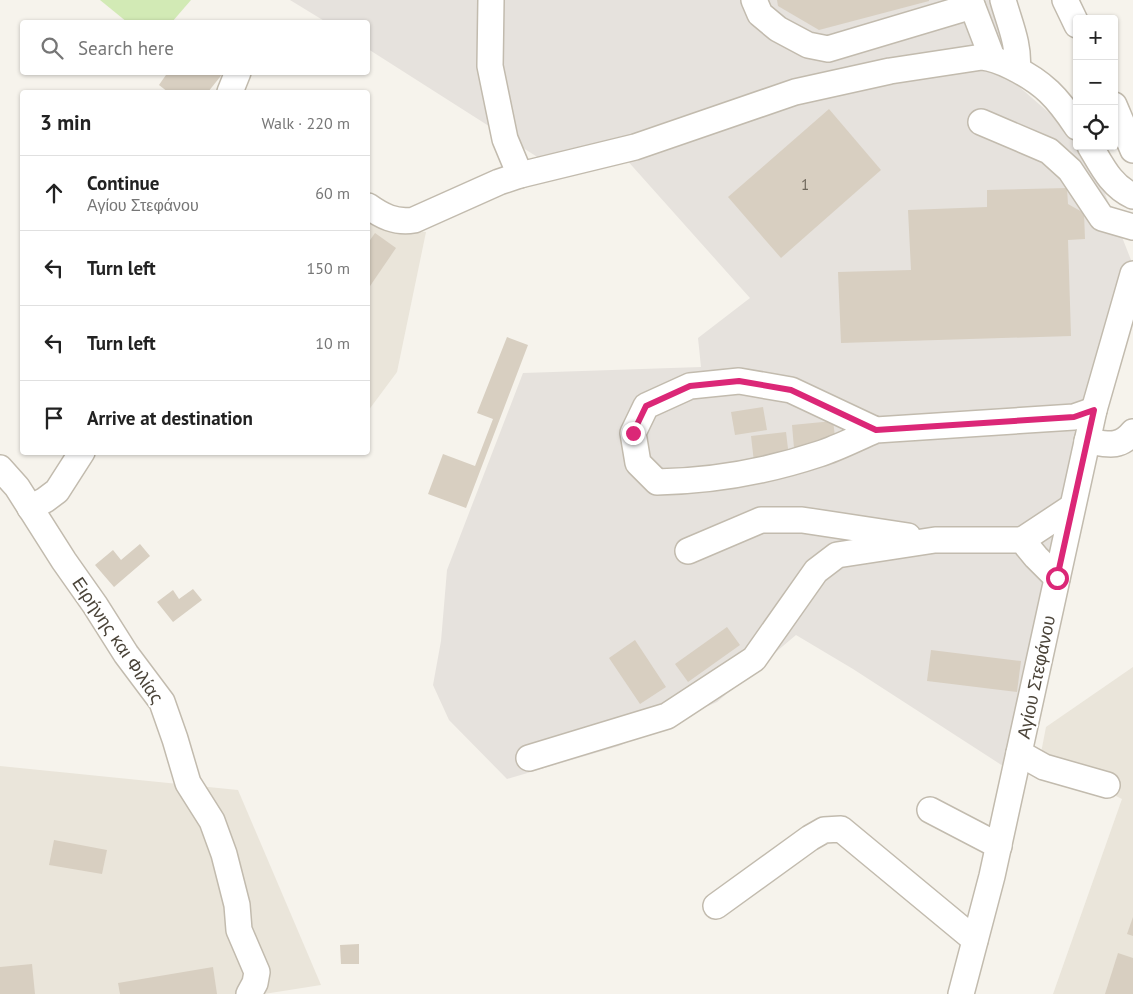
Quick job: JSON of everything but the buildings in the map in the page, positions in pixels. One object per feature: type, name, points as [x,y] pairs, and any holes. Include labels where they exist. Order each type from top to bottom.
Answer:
[{"type":"street","points":[[491,0],[490,66],[505,139],[520,175]]},
{"type":"street","points":[[754,0],[760,14],[778,29],[808,45],[828,49],[971,3],[991,58]]},
{"type":"street","points":[[1003,0],[1016,48],[1018,58],[1017,69]]},
{"type":"street","points":[[1065,0],[1073,17]]},
{"type":"street","points":[[370,207],[393,220],[414,220],[499,182],[520,175],[635,147],[795,92],[890,70],[966,59],[991,58],[1017,69],[1042,84],[1073,122]]},
{"type":"street","points":[[231,90],[237,75]]},
{"type":"street","points":[[1118,114],[1133,150]]},
{"type":"street","points":[[981,122],[1049,151],[1070,170],[1102,218],[1133,227]]},
{"type":"street","points":[[1093,150],[1114,183],[1122,191],[1133,196]]},
{"type":"street","name":"Αγίου Στεφάνου","points":[[961,994],[999,846],[1094,410],[1126,327],[1133,274]]},
{"type":"street","points":[[876,430],[791,390],[739,381],[690,386],[646,406],[633,433],[638,463],[657,482],[680,481],[765,468],[820,454],[876,430],[1074,417],[1094,410]]},
{"type":"street","points":[[1087,442],[1114,445],[1126,440],[1133,432]]},
{"type":"street","points":[[30,508],[53,494],[80,455]]},
{"type":"street","name":"Ειρήνης και Φιλίας","points":[[0,468],[17,487],[126,654],[162,702],[190,788],[212,821],[224,854],[237,905],[239,930],[257,972],[255,983],[249,994]]},
{"type":"street","points":[[688,551],[761,520],[802,520],[935,540],[1022,540],[1072,507]]},
{"type":"street","points":[[529,758],[667,716],[754,660],[816,571],[838,555],[935,540]]},
{"type":"street","points":[[1022,540],[1057,578]]},
{"type":"street","points":[[1020,753],[1044,767],[1107,785]]},
{"type":"street","points":[[930,810],[999,846]]},
{"type":"street","points":[[716,906],[810,838],[824,830],[841,829],[975,940]]},
{"type":"shaded area","points":[[290,0],[997,0],[1007,47],[944,54],[643,138],[542,160],[370,50],[370,20],[323,20]]},
{"type":"shaded area","points":[[957,66],[1000,70],[1070,131],[1073,135],[1073,150],[1084,150],[1093,163],[1131,260],[1107,349],[1065,481],[1003,766],[853,669],[796,635],[717,702],[619,746],[507,779],[449,720],[433,685],[441,641],[447,570],[523,373],[701,367],[698,338],[750,298],[625,158],[799,98]]},
{"type":"shaded area","points":[[370,216],[399,229],[426,232],[397,372],[370,408]]},
{"type":"shaded area","points":[[1133,667],[1133,994],[1053,994],[1122,799],[1040,758],[1046,727]]},
{"type":"shaded area","points":[[0,766],[238,790],[321,985],[264,994],[0,994]]},
{"type":"green space","points":[[100,0],[191,0],[174,20],[125,20]]},
{"type":"route","points":[[633,433],[646,406],[690,386],[739,381],[791,390],[876,430],[1074,417],[1094,410],[1057,578]]}]
